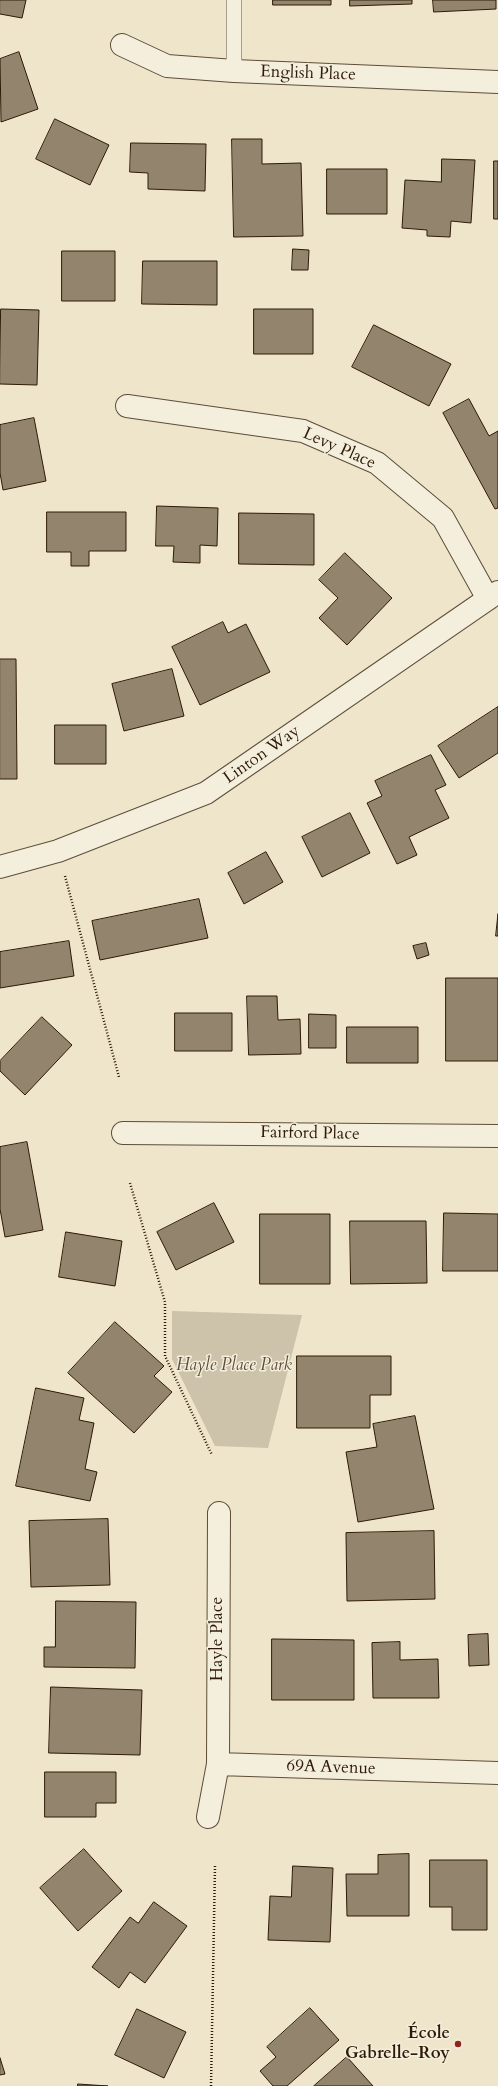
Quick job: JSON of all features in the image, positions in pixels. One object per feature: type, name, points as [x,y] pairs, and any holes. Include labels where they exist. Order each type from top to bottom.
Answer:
[{"type":"street","name":"English Place","points":[[122,45],[167,66],[234,71],[498,82]]},
{"type":"street","name":"Levy Place","points":[[126,406],[304,431],[377,463],[443,518],[493,596]]},
{"type":"street","name":"Linton Way","points":[[0,867],[58,851],[206,793],[493,596]]},
{"type":"street","name":"Fairford Place","points":[[123,1132],[498,1136]]},
{"type":"street","name":"Hayle Place","points":[[218,1764],[220,1513]]},
{"type":"street","name":"69A Avenue","points":[[218,1764],[498,1773]]},
{"type":"street","points":[[208,1817],[218,1764]]},
{"type":"lane","points":[[234,0],[234,71]]},
{"type":"path","points":[[65,874],[119,1077]]},
{"type":"path","points":[[130,1183],[165,1302],[164,1356],[212,1455]]},
{"type":"path","points":[[211,2086],[215,1866]]},
{"type":"green space","name":"Hayle Place Park","points":[[172,1311],[302,1315],[268,1448],[215,1446],[172,1359]]},
{"type":"building","points":[[0,0],[26,0],[22,18],[0,14]]},
{"type":"building","points":[[273,0],[331,0],[331,5],[273,5]]},
{"type":"building","points":[[350,0],[412,0],[412,4],[350,6]]},
{"type":"building","points":[[433,0],[496,0],[496,9],[434,12]]},
{"type":"building","points":[[19,52],[38,109],[1,122],[0,59]]},
{"type":"building","points":[[55,119],[109,145],[90,185],[36,159]]},
{"type":"building","points":[[232,139],[262,139],[262,164],[301,163],[303,236],[234,237]]},
{"type":"building","points":[[131,143],[206,144],[205,191],[148,189],[148,173],[130,172]]},
{"type":"building","points":[[442,159],[475,160],[471,223],[451,221],[450,237],[427,236],[427,230],[402,228],[405,180],[441,182]]},
{"type":"building","points":[[494,161],[498,161],[498,219],[494,219]]},
{"type":"building","points":[[327,169],[387,169],[387,214],[327,214]]},
{"type":"building","points":[[293,249],[309,250],[308,270],[292,270]]},
{"type":"building","points":[[62,251],[115,251],[115,301],[62,301]]},
{"type":"building","points":[[143,261],[217,261],[217,305],[142,304]]},
{"type":"building","points":[[1,309],[39,310],[37,385],[0,384]]},
{"type":"building","points":[[254,309],[313,309],[313,354],[254,354]]},
{"type":"building","points":[[374,325],[451,364],[429,406],[352,367]]},
{"type":"building","points":[[469,399],[489,436],[498,431],[498,508],[495,509],[443,413]]},
{"type":"building","points":[[34,418],[46,481],[3,490],[0,473],[0,425]]},
{"type":"building","points":[[157,506],[218,508],[217,546],[200,545],[200,563],[173,562],[174,546],[156,546]]},
{"type":"building","points":[[47,512],[126,512],[126,551],[89,551],[89,566],[71,566],[71,552],[47,552]]},
{"type":"building","points":[[239,513],[314,514],[314,565],[239,564]]},
{"type":"building","points":[[345,553],[392,598],[347,645],[319,618],[338,598],[319,580]]},
{"type":"building","points":[[223,622],[228,633],[246,624],[270,672],[200,705],[172,647]]},
{"type":"building","points":[[0,659],[16,659],[17,779],[0,779]]},
{"type":"building","points":[[172,669],[184,716],[124,731],[112,684]]},
{"type":"building","points":[[498,707],[498,753],[459,778],[438,746]]},
{"type":"building","points":[[55,725],[106,725],[106,764],[55,764]]},
{"type":"building","points":[[431,755],[446,785],[435,790],[449,818],[409,837],[417,855],[397,864],[367,803],[382,796],[375,781]]},
{"type":"building","points":[[350,813],[370,853],[322,877],[302,837]]},
{"type":"building","points":[[266,852],[283,882],[244,904],[228,873]]},
{"type":"building","points":[[199,899],[208,938],[100,960],[92,921]]},
{"type":"building","points":[[498,914],[498,936],[496,936]]},
{"type":"building","points":[[69,941],[74,976],[0,988],[0,952]]},
{"type":"building","points":[[426,943],[429,955],[417,959],[413,946]]},
{"type":"building","points":[[446,978],[498,978],[498,1061],[446,1061]]},
{"type":"building","points":[[247,996],[277,996],[278,1020],[300,1019],[301,1054],[249,1055]]},
{"type":"building","points":[[175,1013],[232,1013],[232,1051],[175,1051]]},
{"type":"building","points":[[309,1014],[336,1015],[336,1048],[309,1048]]},
{"type":"building","points":[[42,1017],[72,1045],[25,1095],[0,1071],[0,1061]]},
{"type":"building","points":[[347,1027],[418,1027],[418,1063],[347,1063]]},
{"type":"building","points":[[27,1142],[43,1230],[5,1237],[0,1209],[0,1147]]},
{"type":"building","points":[[214,1203],[234,1242],[176,1270],[157,1232]]},
{"type":"building","points":[[444,1213],[498,1214],[498,1271],[443,1271]]},
{"type":"building","points":[[260,1214],[330,1214],[330,1284],[260,1284]]},
{"type":"building","points":[[350,1221],[426,1221],[427,1283],[351,1284]]},
{"type":"building","points":[[66,1232],[122,1241],[115,1286],[59,1277]]},
{"type":"building","points":[[115,1322],[164,1366],[154,1376],[172,1392],[134,1433],[68,1373]]},
{"type":"building","points":[[297,1356],[391,1356],[391,1395],[370,1395],[370,1428],[297,1428]]},
{"type":"building","points":[[36,1388],[84,1398],[79,1420],[94,1423],[85,1469],[97,1472],[90,1501],[16,1486]]},
{"type":"building","points":[[415,1416],[434,1509],[358,1522],[346,1452],[377,1447],[373,1424]]},
{"type":"building","points":[[108,1519],[110,1585],[31,1587],[29,1521]]},
{"type":"building","points":[[434,1531],[435,1599],[347,1601],[346,1533]]},
{"type":"building","points":[[56,1601],[136,1602],[135,1668],[44,1667],[44,1647],[55,1647]]},
{"type":"building","points":[[488,1634],[489,1665],[469,1666],[468,1635]]},
{"type":"building","points":[[272,1639],[354,1640],[354,1700],[272,1700]]},
{"type":"building","points":[[400,1642],[400,1660],[438,1659],[439,1698],[373,1698],[372,1643]]},
{"type":"building","points":[[51,1687],[142,1690],[140,1755],[49,1753]]},
{"type":"building","points":[[45,1772],[116,1772],[116,1803],[96,1803],[96,1817],[45,1817]]},
{"type":"building","points":[[84,1849],[122,1891],[78,1931],[40,1888]]},
{"type":"building","points":[[409,1854],[409,1916],[347,1916],[346,1874],[378,1874],[378,1855]]},
{"type":"building","points":[[430,1860],[487,1860],[487,1930],[452,1930],[452,1907],[430,1907]]},
{"type":"building","points":[[293,1866],[333,1868],[330,1942],[268,1940],[270,1896],[291,1897]]},
{"type":"building","points":[[154,1902],[187,1926],[145,1983],[130,1972],[119,1988],[92,1967],[130,1917],[138,1923]]},
{"type":"building","points":[[310,2008],[339,2040],[287,2086],[273,2086],[260,2071],[276,2057],[267,2047]]},
{"type":"building","points":[[137,2009],[186,2032],[164,2078],[115,2055]]},
{"type":"building","points":[[347,2057],[373,2086],[314,2086]]},
{"type":"building","points":[[0,2058],[5,2074],[0,2075]]},
{"type":"building","points":[[78,2084],[108,2086],[78,2086]]},
{"type":"place","name":"École Gabrelle-Roy","points":[[458,2044]]}]
